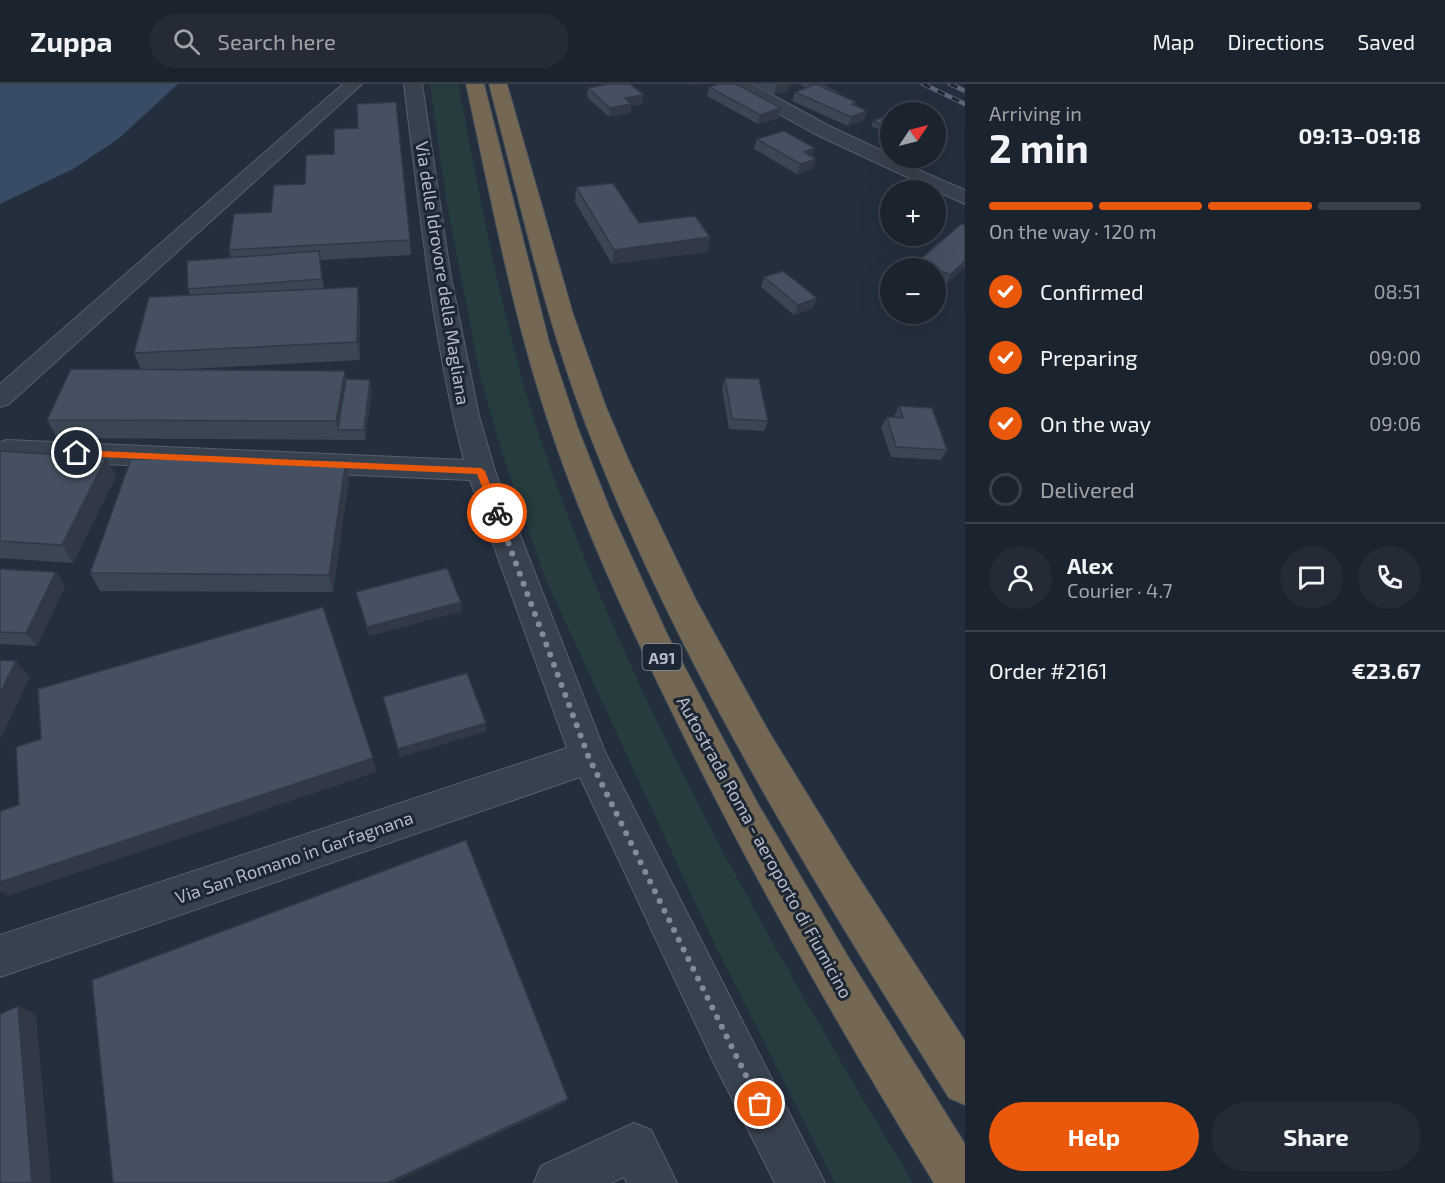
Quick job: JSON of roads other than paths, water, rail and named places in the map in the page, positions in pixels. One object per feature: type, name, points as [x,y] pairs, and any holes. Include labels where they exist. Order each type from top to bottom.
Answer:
[{"type":"highway","name":"Autostrada Roma - aeroporto di Fiumicino","points":[[475,84],[529,313],[549,385],[583,478],[641,613],[707,746],[810,935],[962,1183]]},
{"type":"highway","name":"A91","points":[[498,84],[562,317],[586,390],[624,483],[661,562],[719,674],[791,802],[965,1082]]},
{"type":"street","points":[[0,398],[353,84]]},
{"type":"street","name":"Via delle Idrovore della Magliana","points":[[413,84],[440,278],[466,416],[481,471],[589,758],[729,1045],[801,1183]]},
{"type":"street","points":[[739,84],[850,144],[965,198]]},
{"type":"street","points":[[2,452],[481,471]]},
{"type":"street","name":"Via San Romano in Garfagnana","points":[[0,956],[589,758]]},
{"type":"street","points":[[558,1183],[634,1147],[653,1183]]},
{"type":"water","points":[[0,84],[178,84],[118,139],[73,169],[0,204]]},
{"type":"railway","points":[[923,84],[965,104]]},
{"type":"railway","points":[[950,84],[965,91]]}]
